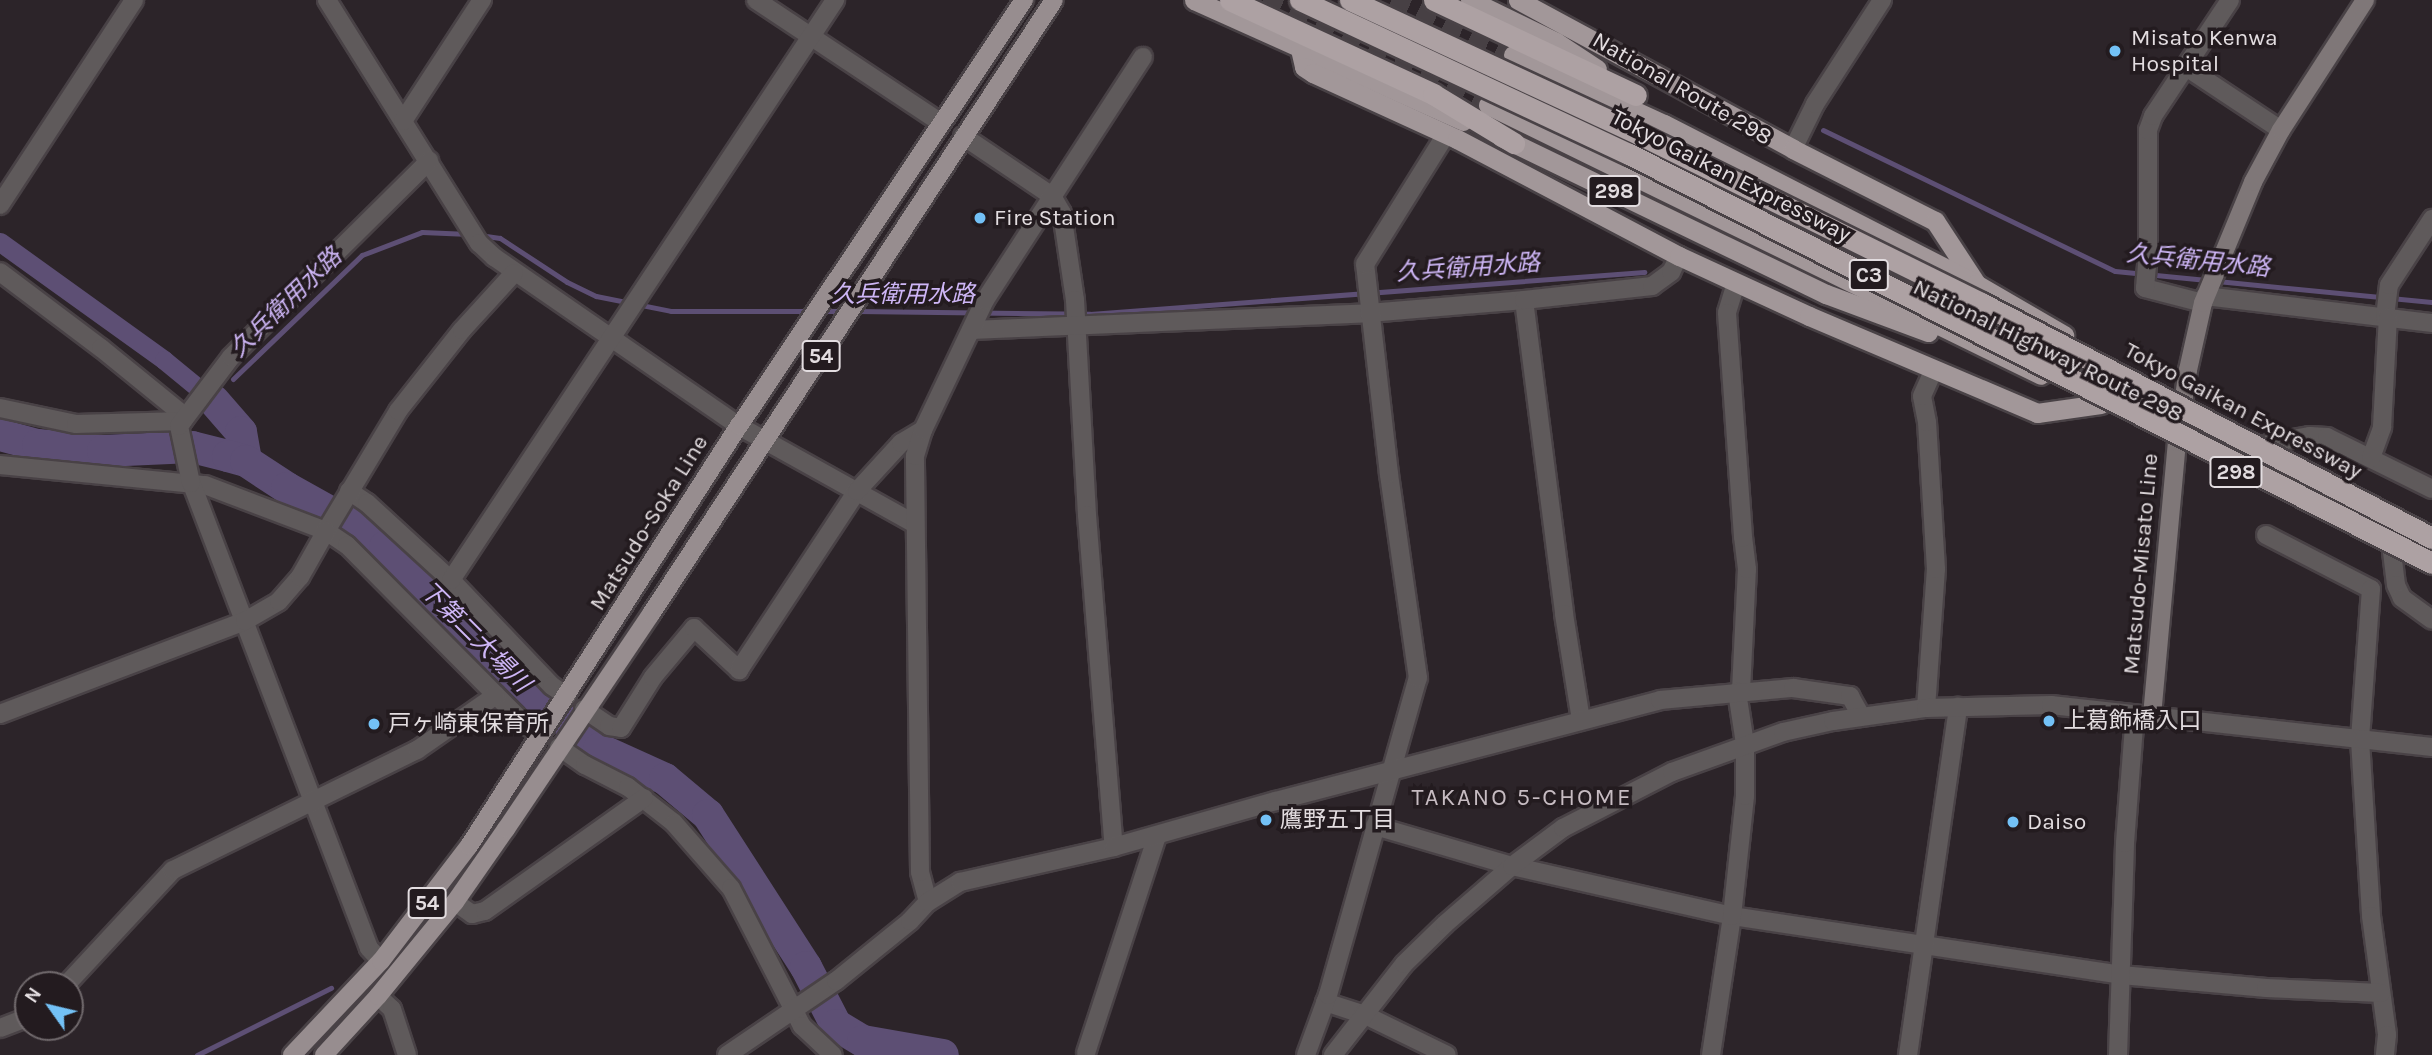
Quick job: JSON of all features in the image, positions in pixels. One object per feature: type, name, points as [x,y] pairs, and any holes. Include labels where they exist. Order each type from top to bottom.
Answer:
[{"type":"highway","name":"298","points":[[1194,0],[1514,143],[1826,294],[2037,373]]},
{"type":"highway","points":[[1230,0],[1433,94],[1514,143]]},
{"type":"highway","name":"Tokyo Gaikan Expressway","points":[[1300,0],[1629,154],[2432,563]]},
{"type":"highway","name":"Tokyo Gaikan Expressway","points":[[1350,0],[1639,134],[1969,297],[2432,538]]},
{"type":"highway","points":[[1434,0],[1510,46],[1636,95]]},
{"type":"highway","name":"National Route 298","points":[[1471,0],[1556,42],[1636,95],[1703,128],[1828,208]]},
{"type":"highway","name":"298","points":[[1528,2],[1793,149],[1935,221],[1976,284]]},
{"type":"highway","name":"National Highway Route 298","points":[[1510,46],[1976,284],[2056,331],[2432,529]]},
{"type":"highway","points":[[1300,49],[1304,67],[1313,73],[1508,165],[1736,284],[1933,371],[2037,413],[2100,404]]},
{"type":"highway","name":"National Highway Route 298","points":[[1488,105],[2177,442],[2432,574]]},
{"type":"main road","name":"Matsudo-Soka Line","points":[[292,1055],[381,961],[469,846],[739,426],[1024,0]]},
{"type":"main road","name":"54","points":[[324,1055],[378,996],[455,902],[766,440],[1054,0]]},
{"type":"main road","name":"Matsudo-Misato Line","points":[[2143,715],[2183,398],[2204,299],[2248,193],[2281,130],[2365,0]]},
{"type":"street","points":[[0,205],[134,0]]},
{"type":"street","points":[[327,0],[480,243],[514,273],[739,426],[915,524]]},
{"type":"street","points":[[402,121],[482,0]]},
{"type":"street","points":[[756,0],[941,123]]},
{"type":"street","points":[[451,580],[835,0]]},
{"type":"street","points":[[1793,149],[1815,104],[1882,0]]},
{"type":"street","points":[[2230,0],[2148,130],[2145,288],[2204,299],[2432,323]]},
{"type":"street","points":[[928,902],[920,872],[915,456],[923,430],[985,300],[1143,57]]},
{"type":"street","points":[[2186,67],[2281,130]]},
{"type":"street","points":[[963,136],[1052,196],[1062,213],[1075,300],[1087,515],[1114,848]]},
{"type":"street","points":[[1306,1055],[1325,1002],[1419,678],[1369,313],[1365,264],[1373,247],[1445,136]]},
{"type":"street","points":[[381,961],[369,948],[191,483],[185,418],[231,357],[429,161]]},
{"type":"street","points":[[2371,458],[2382,427],[2388,290],[2432,219]]},
{"type":"street","points":[[973,326],[1076,325],[1369,313],[1524,300],[1653,286],[1671,271],[1679,256]]},
{"type":"street","points":[[0,272],[122,364],[185,418]]},
{"type":"street","points":[[0,714],[245,621],[279,601],[300,577],[398,411],[462,330],[514,273]]},
{"type":"street","points":[[1711,1055],[1732,916],[1745,796],[1745,744],[1739,692],[1746,569],[1727,313],[1736,284]]},
{"type":"street","points":[[1524,300],[1564,614],[1581,720]]},
{"type":"street","points":[[1926,708],[1936,569],[1927,422],[1922,396],[1933,371]]},
{"type":"street","points":[[0,408],[76,424],[185,418]]},
{"type":"street","points":[[584,709],[609,726],[621,728],[653,677],[695,628],[739,670],[857,491],[901,443],[923,430]]},
{"type":"street","points":[[2270,443],[2310,436],[2327,437],[2432,489]]},
{"type":"street","points":[[0,465],[191,483],[225,491],[326,531],[347,545],[496,695],[541,735]]},
{"type":"street","points":[[349,492],[367,503],[451,580],[552,686],[566,696]]},
{"type":"street","points":[[2266,535],[2371,589],[2360,740],[2371,916],[2387,1035],[2385,1055]]},
{"type":"street","points":[[2392,552],[2396,585],[2402,598],[2432,620]]},
{"type":"street","points":[[2371,606],[2396,585]]},
{"type":"street","points":[[727,1055],[836,981],[910,921],[928,902],[960,882],[1114,848],[1660,700],[1793,688],[1850,695],[1861,716]]},
{"type":"street","points":[[78,971],[173,870],[417,750],[496,695]]},
{"type":"street","points":[[1333,1055],[1404,964],[1512,866],[1563,828],[1616,798],[1672,772],[1745,744],[1796,729],[1861,716],[1926,708],[2051,705],[2432,747]]},
{"type":"street","points":[[1908,1055],[1958,707]]},
{"type":"street","points":[[2118,1055],[2124,843],[2143,715]]},
{"type":"street","points":[[559,747],[644,798],[674,823],[731,888],[802,1027],[833,1055]]},
{"type":"street","points":[[455,902],[472,914],[485,911],[644,798]]},
{"type":"street","points":[[1375,826],[1512,866],[1732,916],[2121,975],[2266,988],[2381,992]]},
{"type":"street","points":[[1086,1053],[1157,836]]},
{"type":"street","points":[[378,996],[392,1009],[407,1055]]},
{"type":"street","points":[[1325,1002],[1363,1014],[1447,1055]]},
{"type":"waterway","name":"久兵衛用水路","points":[[1823,130],[2115,271],[2207,280]]},
{"type":"waterway","name":"久兵衛用水路","points":[[233,379],[362,255],[422,232],[469,234]]},
{"type":"waterway","name":"久兵衛用水路","points":[[479,235],[500,238],[567,282],[596,296],[671,311],[812,311]]},
{"type":"waterway","points":[[0,242],[164,360],[214,401]]},
{"type":"waterway","name":"久兵衛用水路","points":[[856,311],[1090,314],[1644,272]]},
{"type":"waterway","name":"久兵衛用水路","points":[[2217,281],[2432,302]]},
{"type":"waterway","name":"久兵衛用水路","points":[[821,311],[847,311]]},
{"type":"waterway","name":"下第二大場川","points":[[214,401],[241,432],[246,461]]},
{"type":"waterway","name":"下第二大場川","points":[[0,435],[38,445],[103,451],[192,447],[246,461],[341,518],[385,547],[539,699],[599,749],[665,779],[708,815],[806,967],[836,1025],[863,1041],[943,1055]]},
{"type":"waterway","points":[[197,1055],[331,988]]},
{"type":"tunnel","points":[[1263,0],[1488,105]]},
{"type":"tunnel","points":[[1391,0],[1513,55]]},
{"type":"place","name":"Misato Kenwa Hospital","points":[[2115,51]]},
{"type":"place","name":"Fire Station","points":[[980,218]]},
{"type":"place","name":"上葛飾橋入口","points":[[2049,721]]},
{"type":"place","name":"戸ヶ崎東保育所","points":[[374,724]]},
{"type":"place","name":"鷹野五丁目","points":[[1266,820]]},
{"type":"place","name":"Daiso","points":[[2013,822]]},
{"type":"district","name":"TAKANO 5-CHOME","points":[[1522,798]]}]
